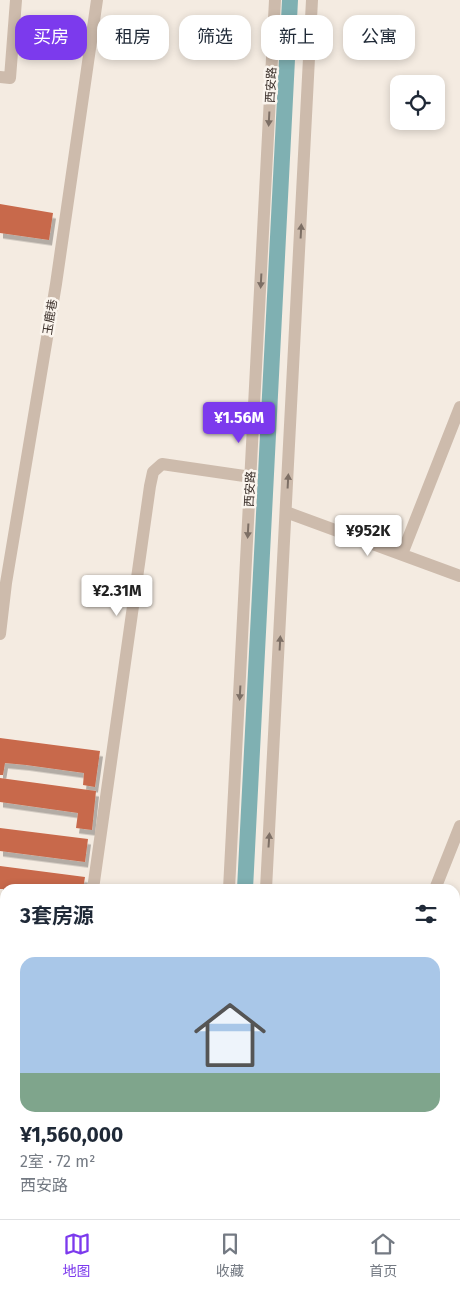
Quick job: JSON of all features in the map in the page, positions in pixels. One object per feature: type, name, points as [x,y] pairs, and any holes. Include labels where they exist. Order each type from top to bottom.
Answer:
[{"type":"street","points":[[0,78],[10,78],[16,0]]},
{"type":"street","name":"玉鹿巷","points":[[0,634],[3,582],[54,294],[97,0]]},
{"type":"street","name":"西安路","points":[[229,884],[275,0]]},
{"type":"street","points":[[266,884],[312,0]]},
{"type":"street","points":[[402,554],[460,408]]},
{"type":"street","points":[[94,884],[153,472],[162,464],[251,477]]},
{"type":"street","points":[[286,512],[460,576]]},
{"type":"street","points":[[437,884],[460,826]]},
{"type":"water","points":[[282,0],[298,0],[297,15],[281,15]]},
{"type":"water","points":[[279,60],[295,60],[253,884],[237,884]]},
{"type":"building","points":[[0,204],[53,213],[49,240],[0,233]]},
{"type":"building","points":[[0,738],[100,751],[95,787],[83,785],[84,773],[26,765],[5,763],[3,775],[0,775]]},
{"type":"building","points":[[0,778],[96,791],[92,830],[76,828],[78,813],[0,802]]},
{"type":"building","points":[[0,828],[88,839],[85,862],[0,851]]},
{"type":"building","points":[[0,866],[85,877],[84,884],[0,884]]}]
